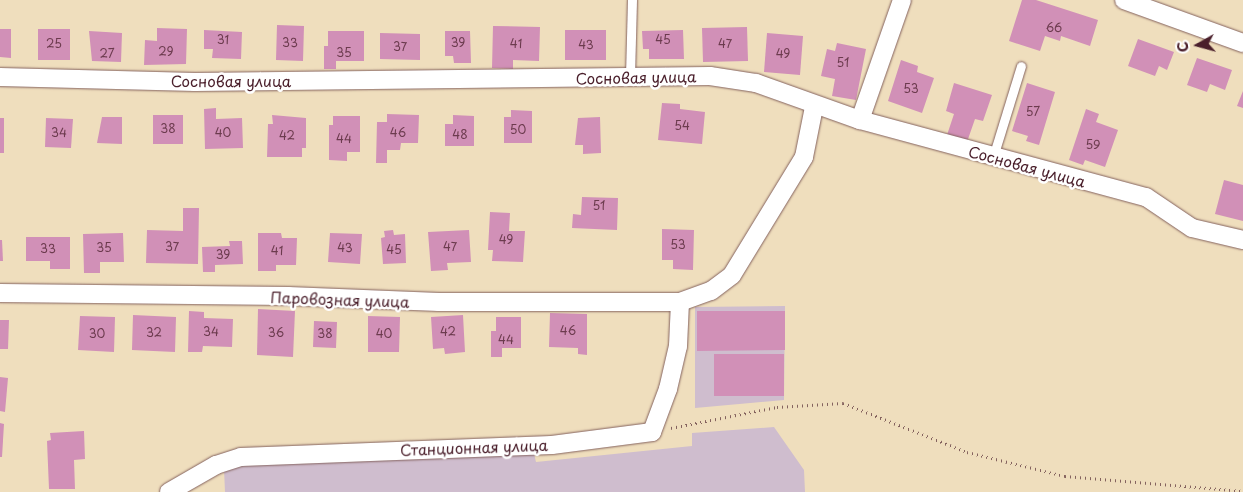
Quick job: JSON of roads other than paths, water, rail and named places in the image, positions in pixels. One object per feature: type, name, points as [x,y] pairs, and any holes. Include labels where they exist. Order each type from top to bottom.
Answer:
[{"type":"street","points":[[860,120],[902,0]]},
{"type":"street","points":[[1124,0],[1243,43]]},
{"type":"street","name":"Сосновая улица","points":[[0,77],[205,82],[463,81],[630,76],[710,76],[756,83],[814,107],[1146,197],[1192,228],[1243,240]]},
{"type":"street","name":"Паровозная улица","points":[[0,293],[288,296],[439,302],[680,302],[711,291],[732,275],[804,157],[814,107]]},
{"type":"street","name":"Станционная улица","points":[[169,492],[216,464],[241,456],[552,445],[652,432],[668,389],[678,346],[680,302]]},
{"type":"lane","points":[[630,76],[632,0]]},
{"type":"lane","points":[[993,157],[1021,66]]}]
